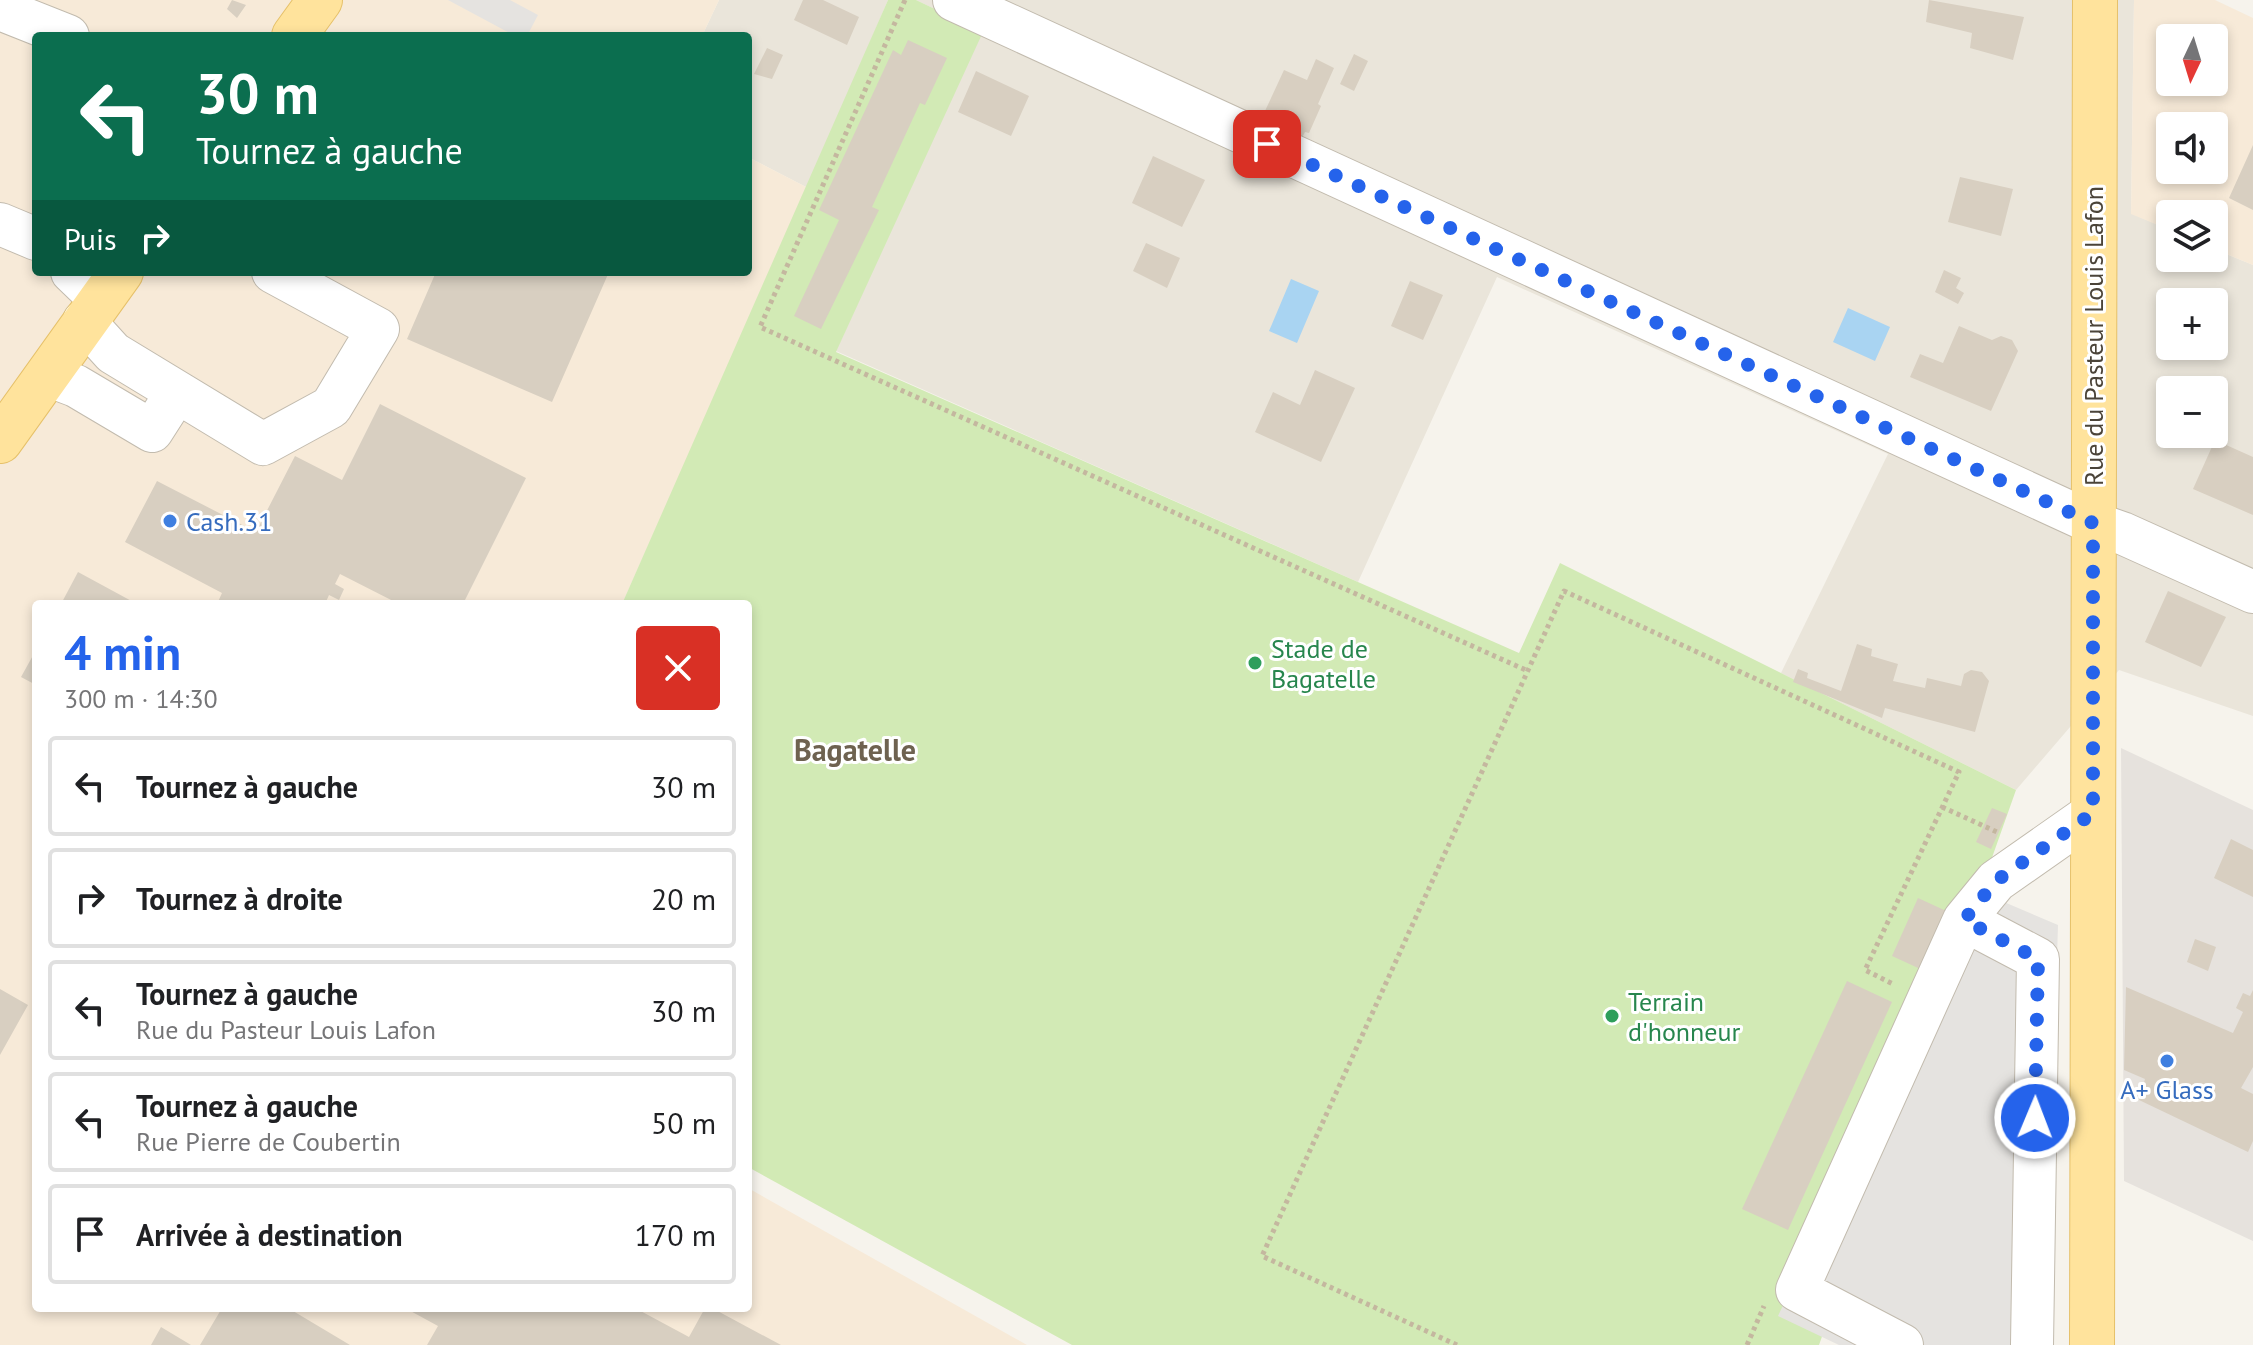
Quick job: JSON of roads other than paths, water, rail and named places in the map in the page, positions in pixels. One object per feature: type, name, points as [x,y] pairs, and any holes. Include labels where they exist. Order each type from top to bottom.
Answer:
[{"type":"main road","points":[[297,32],[320,0]]},
{"type":"main road","name":"Rue du Pasteur Louis Lafon","points":[[2092,1345],[2095,0]]},
{"type":"main road","points":[[0,441],[62,380],[95,291]]},
{"type":"street","points":[[954,0],[2093,523],[2253,592]]},
{"type":"street","points":[[0,9],[58,32]]},
{"type":"street","points":[[0,224],[32,237]]},
{"type":"street","points":[[95,291],[113,353],[263,444],[331,407],[378,329],[280,276]]},
{"type":"street","points":[[62,380],[152,431],[177,392]]},
{"type":"street","points":[[1902,1345],[1797,1290],[1964,920],[1996,881],[2093,813]]},
{"type":"street","points":[[1964,920],[2038,959],[2032,1345]]},
{"type":"water","points":[[1291,279],[1319,291],[1297,343],[1269,331]]},
{"type":"water","points":[[1848,308],[1890,327],[1875,361],[1833,342]]},
{"type":"place","name":"Cash.31","points":[[170,521]]},
{"type":"place","name":"Stade de Bagatelle","points":[[1255,663]]},
{"type":"place","name":"Terrain d'honneur","points":[[1612,1016]]},
{"type":"place","name":"A+ Glass","points":[[2167,1061]]},
{"type":"district","name":"Bagatelle","points":[[855,749]]}]
